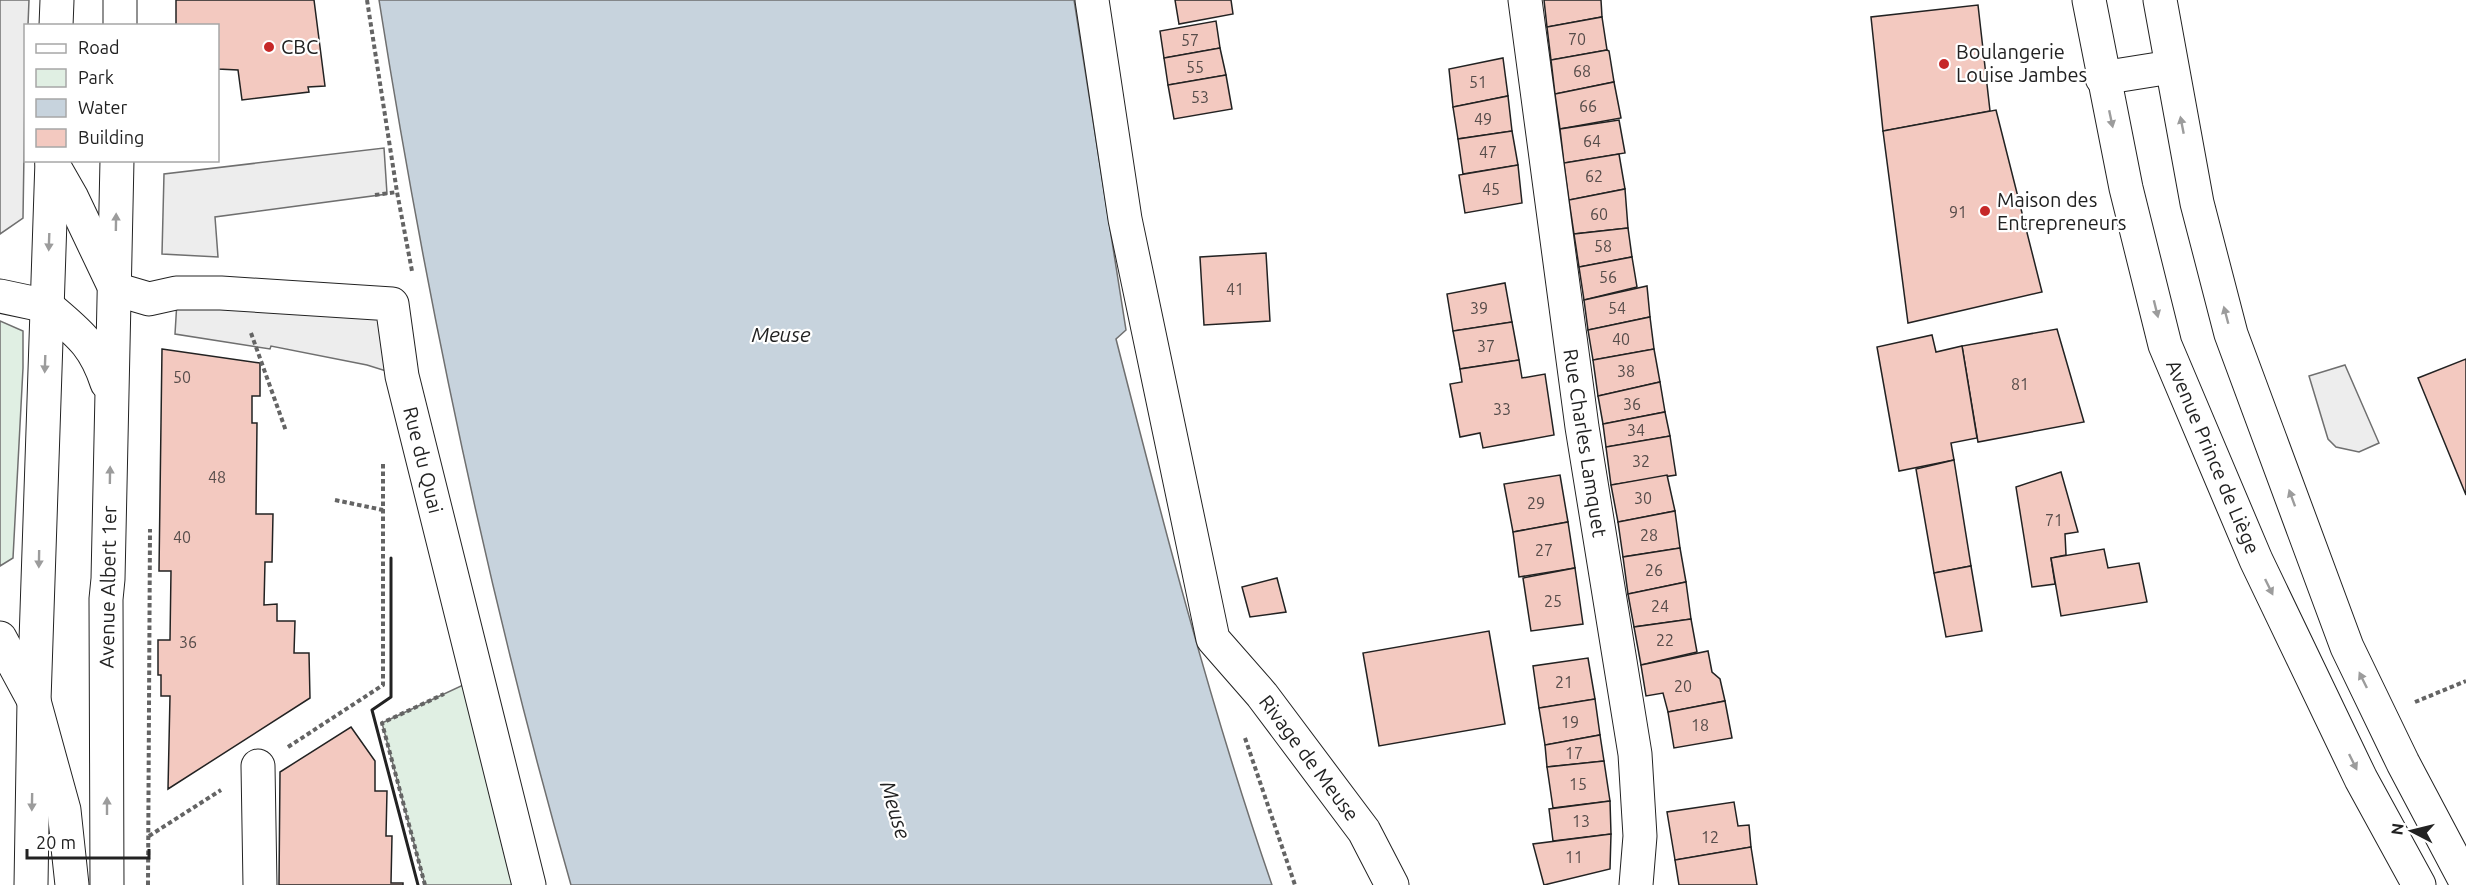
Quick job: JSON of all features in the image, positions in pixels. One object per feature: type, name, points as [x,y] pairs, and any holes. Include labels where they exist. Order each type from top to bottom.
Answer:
[{"type":"main road","points":[[56,24],[57,0]]},
{"type":"main road","points":[[120,0],[120,24]]},
{"type":"main road","name":"Rivage de Meuse","points":[[1092,0],[1125,219],[1213,639],[1262,694],[1364,831],[1392,885]]},
{"type":"main road","name":"Rue Charles Lamquet","points":[[1525,0],[1582,427],[1635,754],[1640,836],[1636,885]]},
{"type":"main road","name":"Avenue Prince de Liège","points":[[2089,0],[2102,78],[2126,188],[2165,345],[2256,560],[2361,779],[2419,885]]},
{"type":"main road","points":[[2160,0],[2197,203],[2231,334],[2348,647],[2466,882]]},
{"type":"main road","points":[[2102,78],[2171,67]]},
{"type":"main road","name":"Avenue Albert 1er","points":[[52,162],[115,289]]},
{"type":"main road","name":"Avenue Albert 1er","points":[[31,885],[34,701],[52,162]]},
{"type":"main road","name":"Avenue Albert 1er","points":[[107,885],[105,599],[108,579],[117,162]]},
{"type":"main road","name":"Rue du Quai","points":[[115,289],[149,299],[176,293],[221,293],[392,304],[402,376],[530,885]]},
{"type":"main road","points":[[0,296],[47,306],[89,344],[100,363],[111,396]]},
{"type":"main road","name":"Avenue Albert 1er","points":[[0,638],[34,701],[64,810],[72,885]]},
{"type":"main road","points":[[258,766],[260,885]]},
{"type":"path","points":[[375,195],[397,192]]},
{"type":"path","points":[[248,323],[286,431]]},
{"type":"path","points":[[336,500],[383,510]]},
{"type":"path","points":[[366,695],[383,685],[383,562]]},
{"type":"path","points":[[425,885],[382,723],[478,678]]},
{"type":"path","points":[[2382,718],[2466,681]]},
{"type":"path","points":[[1245,737],[1294,885]]},
{"type":"path","points":[[148,836],[171,824]]},
{"type":"green space","points":[[0,321],[23,331],[23,368],[13,558],[0,566]]},
{"type":"green space","points":[[478,678],[529,885],[425,885],[382,723]]},
{"type":"shaded area","points":[[0,0],[29,0],[28,24],[24,24],[23,218],[0,234]]},
{"type":"shaded area","points":[[384,148],[387,194],[215,217],[218,257],[162,254],[164,174]]},
{"type":"shaded area","points":[[177,301],[394,311],[402,376],[367,365],[271,346],[270,349],[175,334]]},
{"type":"shaded area","points":[[2345,365],[2379,443],[2359,452],[2336,447],[2328,439],[2309,376]]},
{"type":"water","name":"Meuse","points":[[379,0],[1074,0],[1126,330],[1116,339],[1208,682],[1272,885],[571,885],[513,666],[462,446],[417,223]]},
{"type":"building","name":"CBC","points":[[176,0],[314,0],[325,86],[308,87],[309,92],[242,100],[238,70],[219,69],[219,24],[176,24]]},
{"type":"building","points":[[1175,0],[1231,0],[1233,14],[1179,24]]},
{"type":"building","points":[[1544,0],[1601,0],[1602,17],[1547,27]]},
{"type":"building","points":[[1978,5],[1990,111],[1883,131],[1871,17]]},
{"type":"building","points":[[1602,17],[1607,50],[1551,60],[1547,27]]},
{"type":"building","points":[[1216,21],[1220,48],[1164,58],[1160,31]]},
{"type":"building","points":[[1220,48],[1226,75],[1168,85],[1164,58]]},
{"type":"building","points":[[1607,50],[1614,82],[1555,94],[1551,60]]},
{"type":"building","points":[[1503,58],[1508,96],[1453,107],[1449,69]]},
{"type":"building","points":[[1226,75],[1232,109],[1174,119],[1168,85]]},
{"type":"building","points":[[1614,82],[1621,118],[1560,129],[1555,94]]},
{"type":"building","points":[[1508,96],[1512,131],[1458,139],[1453,107]]},
{"type":"building","points":[[1996,110],[2042,292],[1908,323],[1883,131]]},
{"type":"building","points":[[1619,120],[1625,153],[1564,163],[1560,129]]},
{"type":"building","points":[[1512,131],[1518,165],[1463,174],[1458,139]]},
{"type":"building","points":[[1619,154],[1625,189],[1569,200],[1564,163]]},
{"type":"building","points":[[1518,165],[1522,203],[1465,213],[1459,175]]},
{"type":"building","points":[[1625,189],[1628,228],[1574,234],[1569,200]]},
{"type":"building","points":[[1628,228],[1632,257],[1579,267],[1574,234]]},
{"type":"building","points":[[1266,253],[1270,321],[1204,325],[1200,257]]},
{"type":"building","points":[[1632,257],[1637,287],[1584,300],[1579,267]]},
{"type":"building","points":[[1505,283],[1512,322],[1453,331],[1447,294]]},
{"type":"building","points":[[1647,286],[1650,317],[1588,330],[1584,300]]},
{"type":"building","points":[[1650,317],[1654,349],[1593,360],[1588,330]]},
{"type":"building","points":[[1512,322],[1519,360],[1460,369],[1453,331]]},
{"type":"building","points":[[2057,329],[2084,422],[1978,442],[1962,346]]},
{"type":"building","points":[[1932,335],[1936,352],[1962,346],[1977,438],[1951,443],[1954,460],[1899,471],[1877,347]]},
{"type":"building","points":[[162,349],[260,363],[260,396],[252,396],[252,423],[257,423],[256,514],[273,514],[272,562],[265,562],[264,605],[277,604],[277,621],[295,621],[294,653],[309,653],[310,698],[168,789],[170,696],[161,696],[161,675],[158,675],[158,640],[170,640],[171,571],[159,571]]},
{"type":"building","points":[[1654,349],[1660,382],[1598,396],[1593,360]]},
{"type":"building","points":[[2466,359],[2466,495],[2418,378]]},
{"type":"building","points":[[1519,360],[1522,378],[1545,374],[1554,435],[1483,448],[1480,433],[1460,437],[1450,384],[1462,382],[1460,369]]},
{"type":"building","points":[[1660,382],[1665,412],[1603,424],[1598,396]]},
{"type":"building","points":[[1665,412],[1670,436],[1606,447],[1603,424]]},
{"type":"building","points":[[1670,436],[1676,475],[1611,485],[1606,447]]},
{"type":"building","points":[[1954,460],[1971,566],[1934,573],[1916,469]]},
{"type":"building","points":[[2061,472],[2078,532],[2065,534],[2066,555],[2051,558],[2055,584],[2032,587],[2016,487]]},
{"type":"building","points":[[1560,475],[1568,522],[1513,532],[1504,484]]},
{"type":"building","points":[[1667,475],[1675,511],[1618,522],[1611,485]]},
{"type":"building","points":[[1675,511],[1680,548],[1623,557],[1618,522]]},
{"type":"building","points":[[1568,522],[1575,568],[1519,577],[1513,532]]},
{"type":"building","points":[[1680,548],[1686,582],[1628,594],[1623,557]]},
{"type":"building","points":[[2104,549],[2108,568],[2139,563],[2147,602],[2061,616],[2051,558]]},
{"type":"building","points":[[1971,566],[1982,631],[1946,637],[1934,573]]},
{"type":"building","points":[[1575,568],[1583,624],[1531,631],[1523,578]]},
{"type":"building","points":[[1277,578],[1286,612],[1250,617],[1242,587]]},
{"type":"building","points":[[1686,582],[1691,619],[1634,627],[1628,594]]},
{"type":"building","points":[[1691,619],[1697,652],[1641,665],[1634,627]]},
{"type":"building","points":[[1489,631],[1505,724],[1379,746],[1363,653]]},
{"type":"building","points":[[1708,651],[1712,672],[1720,679],[1725,701],[1668,712],[1663,693],[1646,696],[1641,665]]},
{"type":"building","points":[[1588,658],[1595,699],[1539,708],[1533,666]]},
{"type":"building","points":[[1595,699],[1600,735],[1545,745],[1539,708]]},
{"type":"building","points":[[1725,701],[1732,738],[1674,748],[1668,712]]},
{"type":"building","points":[[351,727],[375,761],[375,791],[387,791],[386,836],[392,836],[391,883],[403,883],[403,885],[279,885],[280,772]]},
{"type":"building","points":[[1600,735],[1604,761],[1547,767],[1545,745]]},
{"type":"building","points":[[1604,761],[1610,801],[1553,808],[1547,767]]},
{"type":"building","points":[[1610,801],[1611,834],[1553,841],[1549,809]]},
{"type":"building","points":[[1734,802],[1738,826],[1749,825],[1751,847],[1675,860],[1667,812]]},
{"type":"building","points":[[1611,834],[1610,869],[1544,885],[1533,844]]},
{"type":"building","points":[[1751,847],[1757,885],[1679,885],[1675,860]]},
{"type":"wall","points":[[391,558],[391,697],[372,710],[418,885]]},
{"type":"place","name":"CBC","points":[[269,47]]},
{"type":"place","name":"Boulangerie Louise Jambes","points":[[1944,64]]},
{"type":"place","name":"Maison des Entrepreneurs","points":[[1985,211]]}]
